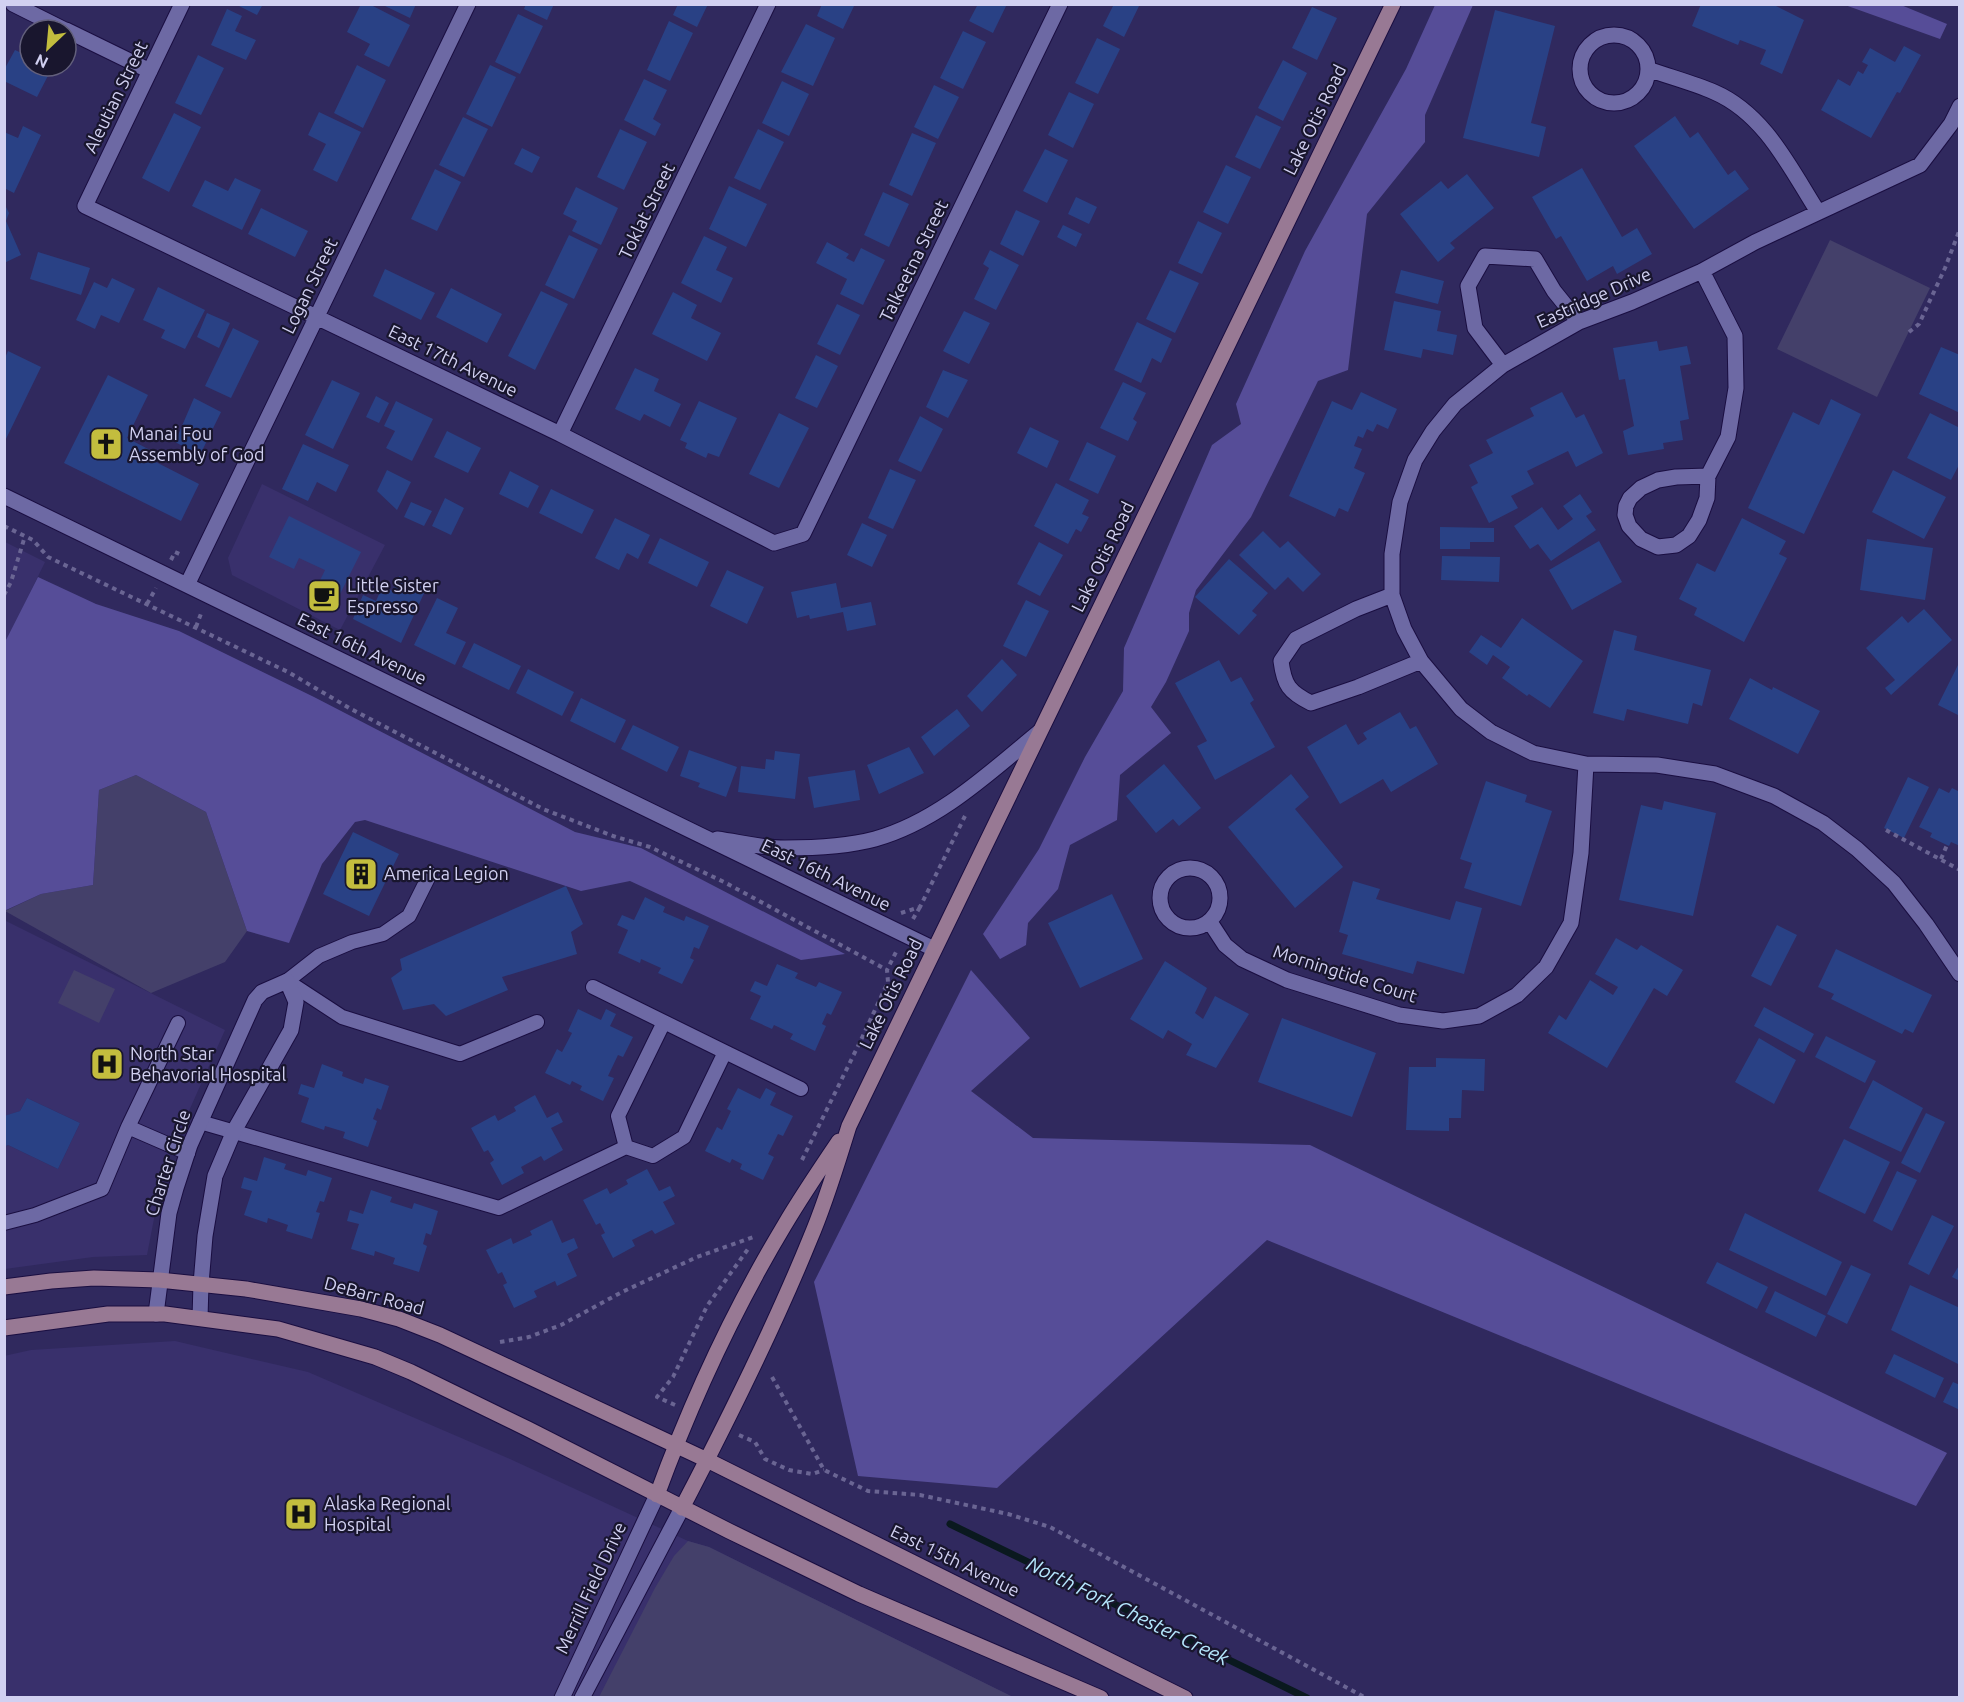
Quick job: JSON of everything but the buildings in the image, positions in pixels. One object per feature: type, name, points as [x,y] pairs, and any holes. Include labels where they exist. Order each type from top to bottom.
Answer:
[{"type":"main road","name":"Lake Otis Road","points":[[657,1495],[675,1445],[751,1284],[784,1225],[849,1126],[1393,4]]},
{"type":"main road","name":"Lake Otis Road","points":[[682,1508],[707,1460],[810,1240],[825,1202],[849,1126]]},
{"type":"main road","name":"DeBarr Road","points":[[4,1287],[94,1278],[159,1280],[290,1296],[361,1309],[399,1319],[440,1335],[707,1460]]},
{"type":"main road","points":[[4,1328],[108,1314],[156,1314],[278,1329],[375,1357],[518,1424],[682,1508],[860,1594],[1101,1698]]},
{"type":"main road","name":"East 15th Avenue","points":[[707,1460],[1185,1698]]},
{"type":"street","points":[[13,4],[42,18]]},
{"type":"street","name":"Aleutian Street","points":[[85,206],[182,4]]},
{"type":"street","name":"Logan Street","points":[[187,585],[468,4]]},
{"type":"street","name":"Toklat Street","points":[[560,435],[768,4]]},
{"type":"street","name":"Talkeetna Street","points":[[803,534],[1060,4]]},
{"type":"street","points":[[1609,35],[1621,35],[1632,40],[1641,48],[1648,69],[1647,80],[1634,96],[1625,102],[1614,103],[1604,102],[1587,90],[1581,79],[1580,68],[1582,56],[1588,46],[1609,35]]},
{"type":"street","points":[[78,36],[150,71]]},
{"type":"street","points":[[1648,69],[1715,93],[1746,112],[1770,136],[1818,212]]},
{"type":"street","name":"Eastridge Drive","points":[[1959,106],[1951,124],[1920,165],[1755,242],[1702,271],[1580,322],[1503,365],[1455,404],[1433,431],[1415,460],[1400,502],[1392,554],[1392,595],[1404,629],[1421,662],[1461,709],[1491,732],[1533,753],[1586,764],[1658,765],[1715,774],[1774,796],[1823,823],[1857,849],[1894,883],[1926,924],[1959,974]]},
{"type":"street","name":"East 17th Avenue","points":[[85,206],[560,435],[774,543],[803,534]]},
{"type":"street","points":[[1503,365],[1475,328],[1468,286],[1485,256],[1535,259],[1554,291],[1580,322]]},
{"type":"street","points":[[1702,271],[1735,336],[1736,388],[1728,437],[1708,476],[1707,498],[1699,520],[1689,536],[1676,545],[1658,547],[1641,539],[1629,526],[1625,515],[1626,506],[1630,498],[1641,488],[1658,480],[1708,476]]},
{"type":"street","name":"East 16th Avenue","points":[[4,496],[934,949]]},
{"type":"street","points":[[1392,595],[1356,609],[1296,639],[1281,661],[1284,678],[1294,694],[1311,703],[1421,662]]},
{"type":"street","name":"East 16th Avenue","points":[[702,837],[783,848],[834,845],[875,839],[923,820],[966,792],[1039,732]]},
{"type":"street","name":"Morningtide Court","points":[[1210,922],[1225,945],[1242,959],[1287,980],[1399,1016],[1443,1021],[1479,1016],[1517,995],[1546,967],[1571,923],[1581,853],[1586,764]]},
{"type":"street","points":[[1182,869],[1203,870],[1218,884],[1221,894],[1220,905],[1210,922],[1201,927],[1182,928],[1173,924],[1166,917],[1160,899],[1161,890],[1165,881],[1172,874],[1182,869]]},
{"type":"street","points":[[200,1318],[201,1284],[210,1198],[215,1176],[234,1131],[291,1030],[297,1002],[287,981]]},
{"type":"street","name":"Charter Circle","points":[[156,1314],[169,1212],[200,1122],[255,999],[262,992],[287,981]]},
{"type":"street","name":"Merrill Field Drive","points":[[562,1698],[657,1495]]},
{"type":"street","points":[[582,1698],[682,1508]]},
{"type":"lane","points":[[429,874],[409,916],[383,934],[352,942],[319,956],[287,981],[342,1017],[460,1054],[537,1022]]},
{"type":"lane","points":[[593,987],[801,1089]]},
{"type":"lane","points":[[4,1223],[35,1215],[102,1189],[128,1127],[178,1023]]},
{"type":"lane","points":[[626,1147],[618,1116],[664,1023]]},
{"type":"lane","points":[[200,1122],[499,1208],[626,1147],[653,1156],[684,1137],[725,1052]]},
{"type":"lane","points":[[128,1127],[188,1153]]},
{"type":"path","points":[[1909,332],[1919,324],[1945,268],[1959,229]]},
{"type":"path","points":[[4,526],[33,540],[48,557],[288,672],[351,709],[543,808],[613,836],[651,846],[724,882],[887,970]]},
{"type":"path","points":[[4,595],[11,582],[25,536]]},
{"type":"path","points":[[800,1164],[888,982],[887,970],[968,808],[966,792]]},
{"type":"path","points":[[1886,830],[1959,870]]},
{"type":"path","points":[[1941,859],[1947,845]]},
{"type":"path","points":[[899,913],[920,907]]},
{"type":"path","points":[[657,1397],[673,1377],[707,1306],[761,1228]]},
{"type":"path","points":[[496,1343],[530,1337],[561,1325],[622,1292],[697,1257],[756,1236]]},
{"type":"path","points":[[772,1377],[824,1470],[868,1491],[920,1495],[1008,1514],[1050,1527],[1366,1698]]},
{"type":"path","points":[[755,1443],[765,1459],[789,1470],[812,1474],[824,1470]]},
{"type":"shaded area","points":[[1435,5],[1473,5],[1425,115],[1425,142],[1367,214],[1348,370],[1318,381],[1251,517],[1196,590],[1189,613],[1189,631],[1166,682],[1151,707],[1171,733],[1120,775],[1117,820],[1070,845],[1058,889],[1028,923],[1026,945],[1000,959],[983,934],[1039,849],[1085,757],[1123,691],[1124,648],[1212,445],[1241,424],[1236,404],[1305,251],[1406,69]]},
{"type":"shaded area","points":[[1845,5],[1901,5],[1947,24],[1940,39]]},
{"type":"shaded area","points":[[1830,240],[1930,288],[1877,397],[1777,349]]},
{"type":"shaded area","points":[[262,484],[385,545],[340,630],[232,575],[228,558]]},
{"type":"shaded area","points":[[5,542],[45,562],[5,644]]},
{"type":"shaded area","points":[[38,577],[96,604],[179,631],[314,697],[575,832],[641,848],[845,954],[801,960],[630,881],[581,891],[365,820],[355,822],[322,864],[289,943],[247,931],[206,812],[136,775],[99,790],[93,885],[41,894],[4,911],[4,644]]},
{"type":"shaded area","points":[[136,775],[206,812],[247,931],[225,962],[151,993],[5,911],[41,894],[93,885],[99,790]]},
{"type":"shaded area","name":"North Star Behavorial Hospital","points":[[4,920],[225,1030],[164,1167],[147,1255],[93,1257],[5,1269],[5,1147],[8,1145],[58,1169],[80,1123],[27,1098],[20,1111],[5,1116]]},
{"type":"shaded area","points":[[74,970],[115,989],[99,1023],[58,1003]]},
{"type":"shaded area","points":[[971,970],[1030,1038],[971,1091],[1033,1138],[1310,1145],[1947,1453],[1916,1506],[1267,1240],[997,1488],[858,1476],[814,1282]]},
{"type":"shaded area","name":"Alaska Regional Hospital","points":[[175,1341],[308,1372],[510,1459],[688,1541],[709,1547],[1013,1697],[5,1697],[4,1356],[31,1350]]},
{"type":"shaded area","points":[[688,1541],[709,1547],[1013,1697],[599,1697],[655,1588],[674,1556]]},
{"type":"waterway","name":"North Fork Chester Creek","points":[[950,1524],[1307,1698]]},
{"type":"place","name":"Manai Fou Assembly of God","points":[[106,444]]},
{"type":"place","name":"Little Sister Espresso","points":[[324,596]]},
{"type":"place","name":"America Legion","points":[[361,874]]},
{"type":"place","name":"North Star Behavorial Hospital","points":[[107,1064]]},
{"type":"place","name":"Alaska Regional Hospital","points":[[301,1514]]}]
